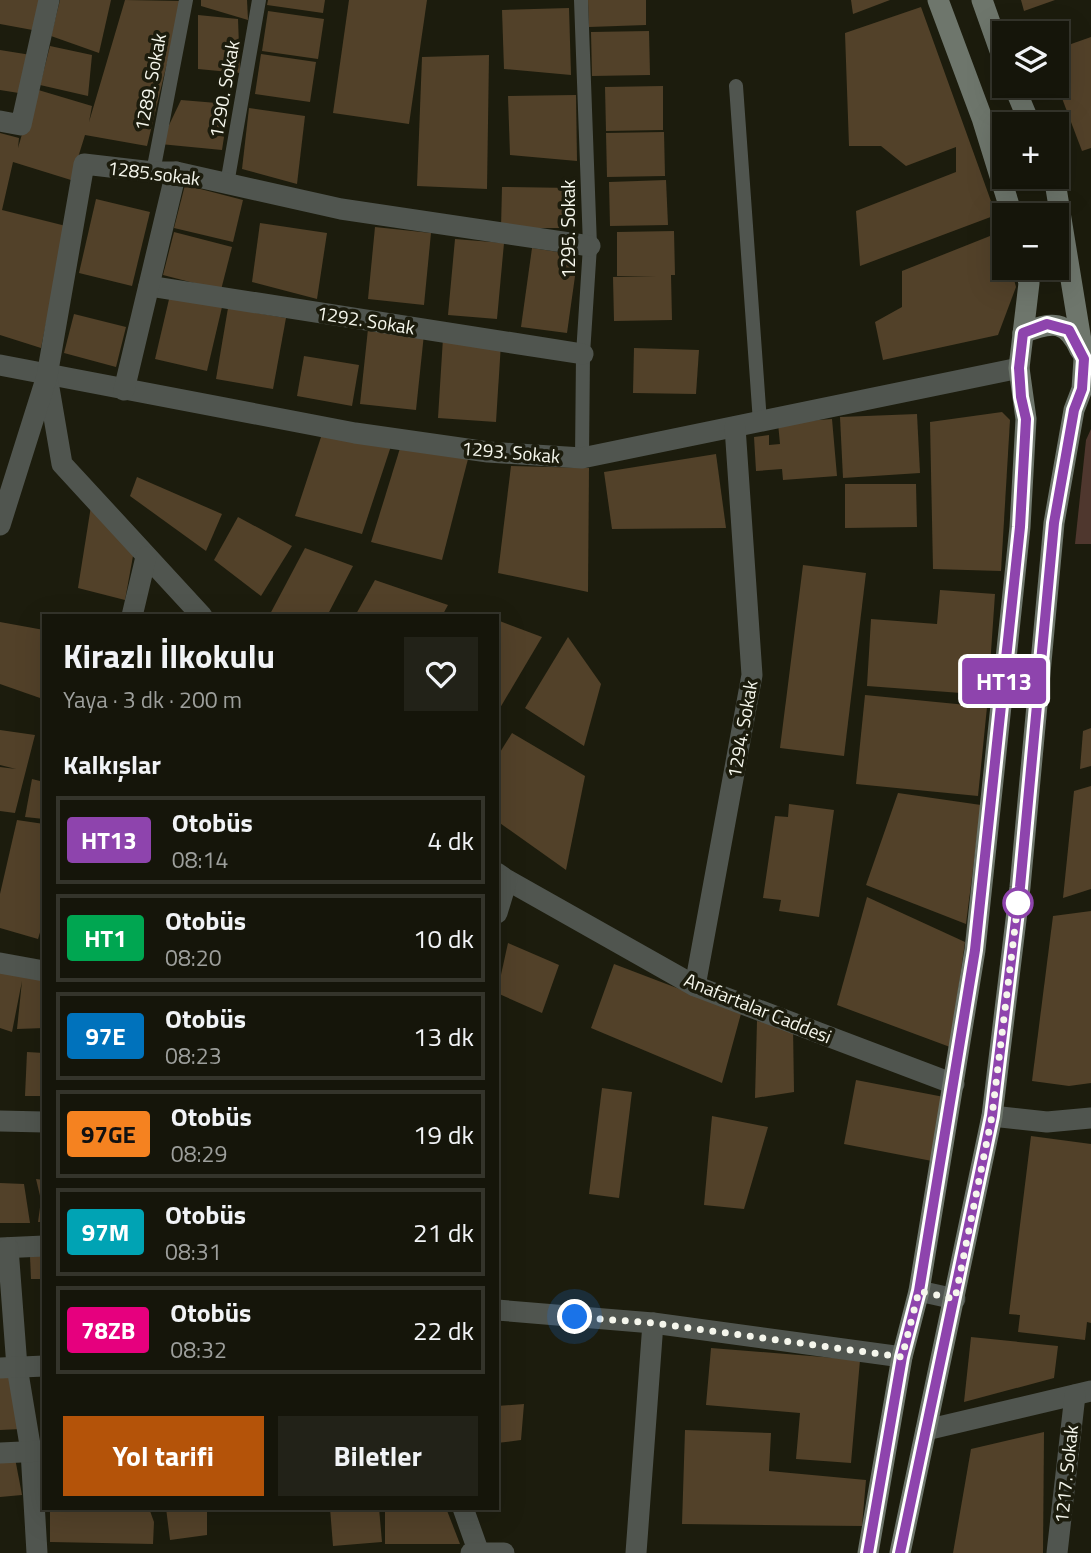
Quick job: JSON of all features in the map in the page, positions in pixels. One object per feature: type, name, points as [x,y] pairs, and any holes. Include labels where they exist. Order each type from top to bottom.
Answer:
[{"type":"main road","points":[[938,0],[982,118],[1008,203]]},
{"type":"main road","points":[[982,0],[992,28]]},
{"type":"main road","points":[[900,1553],[992,1116],[1020,887],[1054,523],[1074,410],[1082,389],[1084,359],[1056,189]]},
{"type":"main road","points":[[867,1553],[902,1357],[919,1291],[975,950],[1020,527],[1026,419],[1019,368],[1028,280]]},
{"type":"main road","points":[[1023,333],[1047,324],[1063,327],[1074,336],[1084,359]]},
{"type":"street","points":[[0,121],[20,125],[50,0]]},
{"type":"street","name":"1285.sokak","points":[[0,525],[47,376],[84,164],[176,172],[341,209],[590,246]]},
{"type":"street","points":[[124,390],[176,172]]},
{"type":"street","name":"1292. Sokak","points":[[149,286],[583,354]]},
{"type":"street","name":"1293. Sokak","points":[[0,365],[355,433],[488,452],[582,458],[1019,368]]},
{"type":"street","points":[[47,376],[62,464],[200,614]]},
{"type":"street","name":"1294. Sokak","points":[[695,986],[752,675],[734,428]]},
{"type":"street","points":[[132,614],[146,557]]},
{"type":"street","points":[[499,899],[502,877]]},
{"type":"street","name":"Anafartalar Caddesi","points":[[502,877],[695,986],[954,1084]]},
{"type":"street","points":[[0,963],[42,971]]},
{"type":"street","points":[[992,1116],[1047,1122],[1091,1118]]},
{"type":"street","points":[[0,1121],[42,1122]]},
{"type":"street","points":[[37,1553],[37,1451],[8,1367],[4,1248],[42,1246]]},
{"type":"street","points":[[919,1291],[955,1299]]},
{"type":"street","points":[[499,1310],[653,1323],[902,1357]]},
{"type":"street","points":[[636,1553],[653,1323]]},
{"type":"street","points":[[8,1367],[42,1366]]},
{"type":"street","points":[[926,1430],[1083,1393]]},
{"type":"street","name":"1217. Sokak","points":[[1058,1553],[1083,1393]]},
{"type":"street","points":[[0,1453],[37,1451]]},
{"type":"street","points":[[464,1510],[479,1553]]},
{"type":"street","points":[[471,1553],[504,1553]]},
{"type":"lane","name":"1289. Sokak","points":[[153,172],[186,0]]},
{"type":"lane","name":"1290. Sokak","points":[[227,184],[259,0]]},
{"type":"lane","name":"1295. Sokak","points":[[581,0],[590,246],[583,354],[582,458]]},
{"type":"lane","points":[[736,86],[760,422]]},
{"type":"shaded area","points":[[1091,429],[1091,544],[1075,544],[1086,440]]},
{"type":"building","points":[[0,0],[46,0],[38,31],[0,24]]},
{"type":"building","points":[[60,0],[111,0],[99,53],[51,36]]},
{"type":"building","points":[[125,0],[182,1],[147,146],[85,135],[71,180],[13,162],[2,210],[66,226],[41,348],[0,335],[0,133],[19,138],[18,148],[35,89],[92,106],[89,122]]},
{"type":"building","points":[[201,0],[247,0],[248,20],[201,6]]},
{"type":"building","points":[[268,0],[325,0],[323,13],[267,5]]},
{"type":"building","points":[[349,0],[427,0],[409,124],[333,113]]},
{"type":"building","points":[[588,0],[646,0],[646,25],[589,27]]},
{"type":"building","points":[[851,0],[890,0],[853,14]]},
{"type":"building","points":[[1021,0],[1055,0],[1024,11]]},
{"type":"building","points":[[921,7],[992,204],[992,216],[860,266],[856,211],[956,172],[956,147],[906,166],[881,146],[849,146],[845,33]]},
{"type":"building","points":[[569,8],[571,75],[504,69],[502,10]]},
{"type":"building","points":[[268,11],[324,19],[318,59],[262,51]]},
{"type":"building","points":[[198,15],[238,19],[240,73],[198,69]]},
{"type":"building","points":[[649,31],[650,75],[592,76],[591,32]]},
{"type":"building","points":[[1091,37],[1091,148],[1082,151],[1062,98],[1069,98],[1069,45]]},
{"type":"building","points":[[50,46],[92,55],[88,96],[40,85]]},
{"type":"building","points":[[0,50],[31,55],[25,94],[0,90]]},
{"type":"building","points":[[261,54],[316,62],[310,102],[255,94]]},
{"type":"building","points":[[489,55],[487,189],[417,186],[422,57]]},
{"type":"building","points":[[663,86],[663,130],[606,131],[605,87]]},
{"type":"building","points":[[576,95],[577,161],[510,155],[508,96]]},
{"type":"building","points":[[181,100],[229,104],[222,150],[160,144]]},
{"type":"building","points":[[249,108],[305,116],[297,184],[242,169]]},
{"type":"building","points":[[664,132],[665,176],[607,177],[606,133]]},
{"type":"building","points":[[666,180],[668,225],[610,226],[609,182]]},
{"type":"building","points":[[185,185],[243,200],[233,242],[174,228]]},
{"type":"building","points":[[502,187],[573,188],[573,228],[501,228]]},
{"type":"building","points":[[96,199],[150,212],[132,286],[79,273]]},
{"type":"building","points":[[260,223],[327,233],[317,299],[252,282]]},
{"type":"building","points":[[375,227],[431,233],[424,305],[368,299]]},
{"type":"building","points":[[674,231],[672,320],[614,321],[613,277],[656,276],[617,276],[617,232]]},
{"type":"building","points":[[174,232],[232,247],[221,290],[163,275]]},
{"type":"building","points":[[992,235],[992,280],[1014,280],[1016,287],[998,335],[883,360],[875,322],[902,307],[902,271]]},
{"type":"building","points":[[455,239],[504,243],[497,319],[448,315]]},
{"type":"building","points":[[532,248],[578,255],[567,333],[521,327]]},
{"type":"building","points":[[170,295],[222,307],[207,371],[155,359]]},
{"type":"building","points":[[228,308],[286,318],[273,389],[216,379]]},
{"type":"building","points":[[74,314],[126,327],[116,367],[64,353]]},
{"type":"building","points":[[368,329],[424,334],[416,410],[360,404]]},
{"type":"building","points":[[443,338],[501,343],[496,422],[438,418]]},
{"type":"building","points":[[634,348],[699,350],[696,394],[633,393]]},
{"type":"building","points":[[304,356],[359,365],[352,406],[297,396]]},
{"type":"building","points":[[1002,412],[1010,420],[1001,571],[933,569],[930,422]]},
{"type":"building","points":[[917,414],[920,473],[843,478],[840,417]]},
{"type":"building","points":[[832,419],[837,476],[783,480],[782,469],[756,471],[754,437],[769,435],[769,445],[780,444],[778,423]]},
{"type":"building","points":[[322,434],[391,446],[362,534],[295,516]]},
{"type":"building","points":[[401,445],[468,459],[442,560],[371,542]]},
{"type":"building","points":[[716,454],[726,528],[612,529],[604,472]]},
{"type":"building","points":[[511,466],[589,468],[588,592],[498,573]]},
{"type":"building","points":[[137,477],[222,514],[206,551],[130,496]]},
{"type":"building","points":[[845,484],[916,484],[917,527],[845,528]]},
{"type":"building","points":[[91,506],[135,545],[125,600],[78,588]]},
{"type":"building","points":[[238,517],[292,546],[261,596],[214,560]]},
{"type":"building","points":[[305,548],[353,566],[328,614],[270,614]]},
{"type":"building","points":[[803,565],[866,573],[844,756],[780,748]]},
{"type":"building","points":[[375,580],[448,605],[443,614],[356,614]]},
{"type":"building","points":[[940,590],[995,594],[988,695],[867,686],[871,619],[937,624]]},
{"type":"building","points":[[499,621],[542,637],[499,710]]},
{"type":"building","points":[[0,622],[42,630],[40,698],[0,684]]},
{"type":"building","points":[[568,637],[601,684],[584,746],[525,708]]},
{"type":"building","points":[[865,695],[987,707],[978,796],[856,784]]},
{"type":"building","points":[[1091,728],[1091,766],[1080,769],[1083,731]]},
{"type":"building","points":[[0,730],[35,735],[15,813],[0,811],[0,767],[16,769],[0,765]]},
{"type":"building","points":[[512,733],[585,776],[566,870],[499,822],[499,754]]},
{"type":"building","points":[[32,779],[42,782],[42,819],[25,817]]},
{"type":"building","points":[[1091,786],[1091,889],[1063,898],[1074,791]]},
{"type":"building","points":[[898,793],[981,805],[966,924],[866,885]]},
{"type":"building","points":[[789,804],[834,810],[819,917],[779,911],[781,900],[763,898],[775,816],[788,817]]},
{"type":"building","points":[[17,820],[42,824],[42,926],[38,939],[0,928],[0,894]]},
{"type":"building","points":[[867,897],[965,942],[950,1047],[837,1005]]},
{"type":"building","points":[[1091,911],[1091,1083],[1069,1086],[1032,1081],[1053,916]]},
{"type":"building","points":[[508,943],[559,965],[542,1013],[499,994]]},
{"type":"building","points":[[614,964],[732,1009],[742,1010],[722,1083],[591,1028]]},
{"type":"building","points":[[0,972],[42,979],[42,1028],[17,1029],[22,981],[12,1032],[0,1028]]},
{"type":"building","points":[[757,1021],[793,1027],[794,1092],[755,1098]]},
{"type":"building","points":[[27,1052],[42,1053],[42,1096],[25,1096]]},
{"type":"building","points":[[856,1080],[944,1097],[932,1161],[844,1144]]},
{"type":"building","points":[[602,1088],[632,1092],[619,1198],[589,1194]]},
{"type":"building","points":[[712,1116],[768,1127],[744,1209],[704,1205]]},
{"type":"building","points":[[1031,1136],[1091,1144],[1091,1323],[1087,1322],[1085,1340],[1018,1332],[1020,1315],[1009,1314]]},
{"type":"building","points":[[36,1179],[42,1180],[42,1222],[38,1222],[41,1200]]},
{"type":"building","points":[[0,1183],[24,1184],[30,1223],[0,1223]]},
{"type":"building","points":[[30,1256],[42,1256],[42,1279],[31,1279]]},
{"type":"building","points":[[971,1337],[1058,1346],[1054,1378],[964,1402]]},
{"type":"building","points":[[711,1348],[860,1360],[851,1463],[796,1459],[800,1413],[706,1405]]},
{"type":"building","points":[[13,1377],[21,1429],[0,1430],[0,1378]]},
{"type":"building","points":[[524,1404],[521,1440],[499,1443],[499,1406]]},
{"type":"building","points":[[685,1430],[771,1433],[769,1471],[866,1480],[862,1526],[682,1524]]},
{"type":"building","points":[[1044,1432],[1043,1553],[953,1553],[971,1449]]},
{"type":"building","points":[[15,1458],[22,1495],[0,1497],[0,1459]]},
{"type":"building","points":[[50,1510],[150,1510],[154,1522],[153,1544],[50,1542]]},
{"type":"building","points":[[166,1510],[207,1510],[207,1535],[170,1540]]},
{"type":"building","points":[[330,1510],[379,1510],[382,1542],[333,1546]]},
{"type":"building","points":[[385,1510],[447,1510],[460,1544],[385,1544]]},
{"type":"bus line","name":"HT13","points":[[868,1553],[902,1357],[919,1291],[975,950],[1020,527],[1026,419],[1019,368],[1023,333],[1047,324],[1063,327],[1074,336],[1084,359],[1082,389],[1074,410],[1054,523],[1020,887],[992,1116],[900,1553]]},
{"type":"route","points":[[575,1317],[653,1323],[902,1357],[919,1291],[955,1299],[992,1116],[1018,903]]}]
